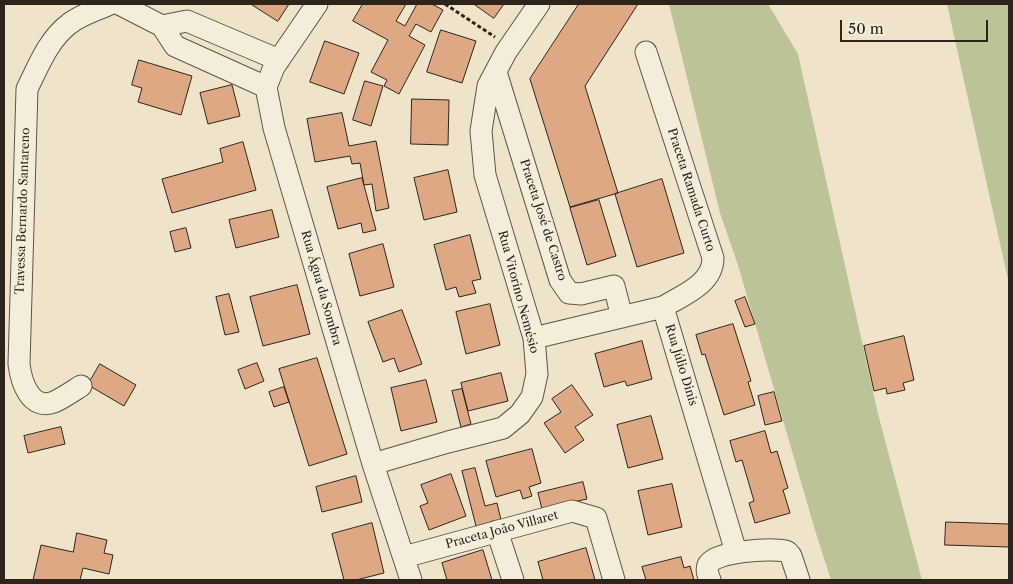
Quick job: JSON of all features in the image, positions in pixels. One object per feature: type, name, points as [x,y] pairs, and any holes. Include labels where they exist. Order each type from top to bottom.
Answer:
[{"type":"street","name":"Travessa Bernardo Santareno","points":[[82,386],[52,403],[42,403],[33,399],[26,391],[21,378],[19,364],[27,89],[45,52],[56,36],[70,24],[110,4]]},
{"type":"street","points":[[119,4],[162,26],[175,46],[266,87],[274,67],[317,4]]},
{"type":"street","name":"Rua Vitorino Nemésio","points":[[373,464],[503,428],[520,414],[532,397],[537,374],[534,338],[484,175],[481,131],[488,86],[510,47],[539,4]]},
{"type":"street","points":[[162,26],[187,21],[279,60]]},
{"type":"street","name":"Praceta Ramada Curto","points":[[646,52],[713,258],[713,267],[709,276],[702,284],[664,307]]},
{"type":"street","name":"Praceta José de Castro","points":[[496,72],[560,280],[569,293],[582,294],[614,286],[622,317]]},
{"type":"street","name":"Rua Água da Sombra","points":[[266,87],[274,128],[373,464],[411,580]]},
{"type":"street","name":"Rua Júlio Dinis","points":[[534,338],[664,307],[736,552]]},
{"type":"street","name":"Praceta João Villaret","points":[[404,557],[572,511],[596,518],[614,580]]},
{"type":"street","points":[[497,531],[513,580]]},
{"type":"street","points":[[710,580],[707,572],[708,563],[715,559],[736,552],[780,551],[788,553],[793,560],[799,580]]},
{"type":"path","points":[[445,4],[510,47]]},
{"type":"green space","points":[[669,4],[768,4],[798,54],[878,414],[922,580],[831,580],[738,265],[720,213]]},
{"type":"green space","points":[[947,4],[1009,4],[1009,284]]},
{"type":"building","points":[[251,4],[289,4],[278,21]]},
{"type":"building","points":[[363,4],[406,4],[396,21],[405,26],[417,4],[432,4],[443,10],[431,32],[416,24],[409,36],[425,45],[399,94],[384,86],[387,80],[371,72],[388,40],[353,21]]},
{"type":"building","points":[[474,4],[504,4],[494,18]]},
{"type":"building","points":[[579,4],[638,4],[585,86],[618,193],[570,207],[530,79]]},
{"type":"building","points":[[441,30],[476,41],[462,83],[427,72]]},
{"type":"building","points":[[325,41],[359,53],[344,94],[310,82]]},
{"type":"building","points":[[139,60],[192,76],[181,115],[138,102],[142,88],[132,85]]},
{"type":"building","points":[[365,81],[383,86],[371,126],[353,120]]},
{"type":"building","points":[[232,85],[240,116],[208,124],[200,93]]},
{"type":"building","points":[[412,99],[449,100],[448,145],[411,144]]},
{"type":"building","points":[[342,113],[349,146],[376,141],[389,208],[376,211],[372,184],[364,185],[360,163],[352,164],[350,156],[315,162],[307,119]]},
{"type":"building","points":[[243,142],[256,190],[172,213],[162,179],[223,162],[220,149]]},
{"type":"building","points":[[448,170],[457,212],[424,220],[414,178]]},
{"type":"building","points":[[362,178],[376,230],[363,233],[361,223],[338,229],[327,187]]},
{"type":"building","points":[[662,179],[684,253],[637,267],[615,194]]},
{"type":"building","points":[[599,200],[616,256],[587,265],[570,208]]},
{"type":"building","points":[[272,210],[279,237],[236,248],[229,220]]},
{"type":"building","points":[[186,228],[191,248],[175,252],[170,232]]},
{"type":"building","points":[[470,235],[481,279],[472,281],[476,293],[459,297],[456,287],[446,290],[434,245]]},
{"type":"building","points":[[383,244],[394,287],[360,296],[349,254]]},
{"type":"building","points":[[297,285],[310,334],[263,346],[250,297]]},
{"type":"building","points":[[229,294],[239,332],[225,335],[216,297]]},
{"type":"building","points":[[745,297],[755,324],[745,327],[735,301]]},
{"type":"building","points":[[490,304],[500,345],[466,354],[456,312]]},
{"type":"building","points":[[402,310],[422,364],[399,372],[394,358],[383,362],[368,322]]},
{"type":"building","points":[[733,324],[751,381],[748,382],[755,405],[724,415],[705,354],[702,355],[696,335]]},
{"type":"building","points":[[904,336],[914,380],[903,383],[905,390],[887,394],[886,388],[874,391],[864,346]]},
{"type":"building","points":[[642,341],[652,379],[627,386],[625,381],[604,387],[595,354]]},
{"type":"building","points":[[317,358],[347,454],[309,466],[279,369]]},
{"type":"building","points":[[257,363],[264,381],[245,389],[238,370]]},
{"type":"building","points":[[100,364],[136,385],[124,406],[88,385]]},
{"type":"building","points":[[501,373],[508,401],[468,411],[461,383]]},
{"type":"building","points":[[426,380],[437,422],[401,431],[391,388]]},
{"type":"building","points":[[572,385],[593,415],[575,427],[584,440],[565,453],[544,423],[561,412],[552,399]]},
{"type":"building","points":[[284,387],[289,402],[274,407],[269,392]]},
{"type":"building","points":[[462,389],[471,424],[461,427],[452,391]]},
{"type":"building","points":[[774,392],[782,421],[765,425],[758,396]]},
{"type":"building","points":[[651,416],[663,459],[628,468],[617,425]]},
{"type":"building","points":[[61,427],[65,444],[28,453],[24,436]]},
{"type":"building","points":[[765,431],[771,453],[777,451],[788,488],[783,490],[790,513],[755,523],[749,503],[754,501],[742,460],[736,462],[730,441]]},
{"type":"building","points":[[532,449],[541,483],[529,487],[532,496],[523,499],[520,490],[496,497],[486,461]]},
{"type":"building","points":[[475,468],[485,506],[497,503],[501,520],[476,526],[462,471]]},
{"type":"building","points":[[451,474],[466,516],[429,530],[420,506],[428,503],[421,485]]},
{"type":"building","points":[[356,476],[362,502],[322,512],[316,487]]},
{"type":"building","points":[[583,482],[587,499],[542,509],[538,493]]},
{"type":"building","points":[[672,484],[682,527],[648,535],[638,491]]},
{"type":"building","points":[[946,522],[1009,524],[1009,547],[945,545]]},
{"type":"building","points":[[372,523],[384,573],[356,580],[344,580],[332,534]]},
{"type":"building","points":[[77,533],[107,540],[104,553],[113,555],[109,574],[83,568],[80,580],[33,580],[41,545],[73,552]]},
{"type":"building","points":[[586,548],[595,580],[543,580],[538,562]]},
{"type":"building","points":[[483,550],[492,580],[447,580],[442,563]]},
{"type":"building","points":[[681,557],[684,568],[690,566],[694,580],[646,580],[642,567]]}]
